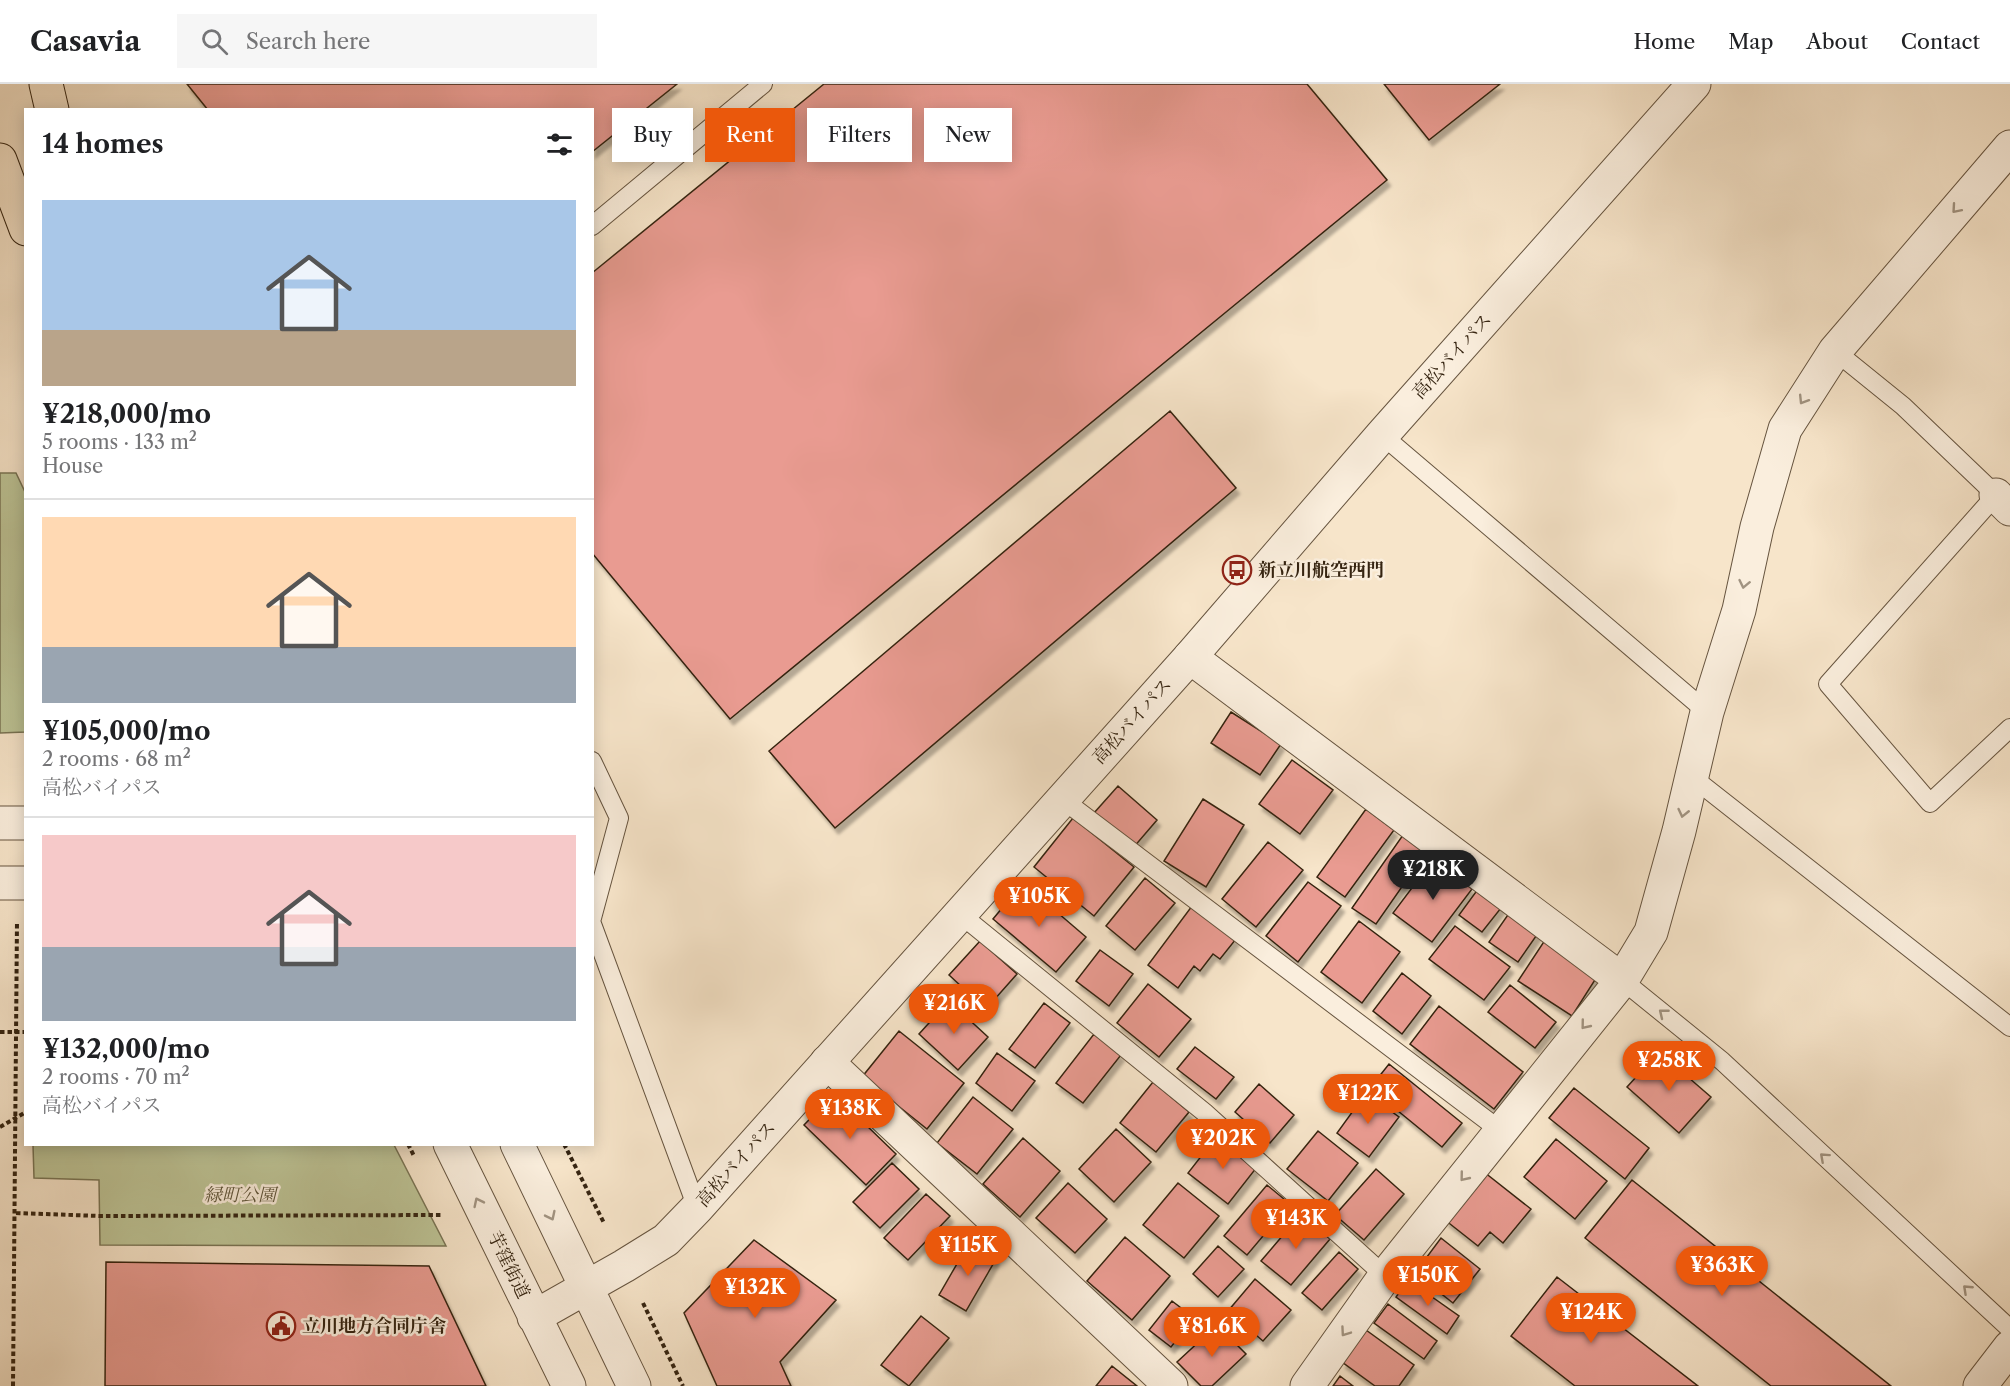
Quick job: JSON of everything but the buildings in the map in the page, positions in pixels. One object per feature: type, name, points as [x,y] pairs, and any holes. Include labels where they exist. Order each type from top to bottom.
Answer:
[{"type":"main road","points":[[46,84],[52,108]]},
{"type":"main road","points":[[0,160],[24,224]]},
{"type":"street","name":"高松バイパス","points":[[534,1317],[666,1240],[697,1208],[1190,657],[1382,435],[1694,84]]},
{"type":"street","points":[[1306,1386],[1385,1276],[1622,980],[1651,932],[1679,831],[1707,712],[1739,610],[1757,527],[1785,429],[1834,351],[2005,163]]},
{"type":"street","points":[[1190,657],[1622,980]]},
{"type":"street","points":[[0,823],[24,823]]},
{"type":"street","points":[[0,883],[24,883]]},
{"type":"street","points":[[827,1062],[1171,1386]]},
{"type":"street","name":"芋窪街道","points":[[451,1146],[569,1386]]},
{"type":"street","points":[[518,1146],[550,1217],[587,1287],[634,1386]]},
{"type":"street","points":[[1980,1386],[2010,1347]]},
{"type":"lane","points":[[594,224],[763,84]]},
{"type":"lane","points":[[1834,351],[1903,406],[2003,502],[1828,684],[1930,803],[2010,728]]},
{"type":"lane","points":[[1382,435],[1707,712]]},
{"type":"lane","points":[[594,765],[619,818],[594,911]]},
{"type":"lane","points":[[1692,777],[2010,1027]]},
{"type":"lane","points":[[1062,798],[1501,1131]]},
{"type":"lane","points":[[960,914],[1204,1112],[1385,1276]]},
{"type":"lane","points":[[594,929],[697,1208]]},
{"type":"lane","points":[[1622,980],[1722,1061],[2010,1329]]},
{"type":"path","points":[[13,1386],[17,921]]},
{"type":"path","points":[[0,1032],[24,1032]]},
{"type":"path","points":[[0,1127],[24,1113]]},
{"type":"path","points":[[565,1146],[604,1223]]},
{"type":"path","points":[[16,1214],[100,1216],[443,1215]]},
{"type":"path","points":[[643,1303],[683,1386]]},
{"type":"green space","points":[[0,473],[16,473],[24,490],[24,732],[0,733]]},
{"type":"green space","name":"緑町公園","points":[[33,1146],[395,1146],[446,1246],[100,1245],[99,1180],[34,1178]]},
{"type":"place","name":"新立川航空西門","points":[[1237,570]]},
{"type":"place","name":"立川地方合同庁舎","points":[[281,1326]]}]
